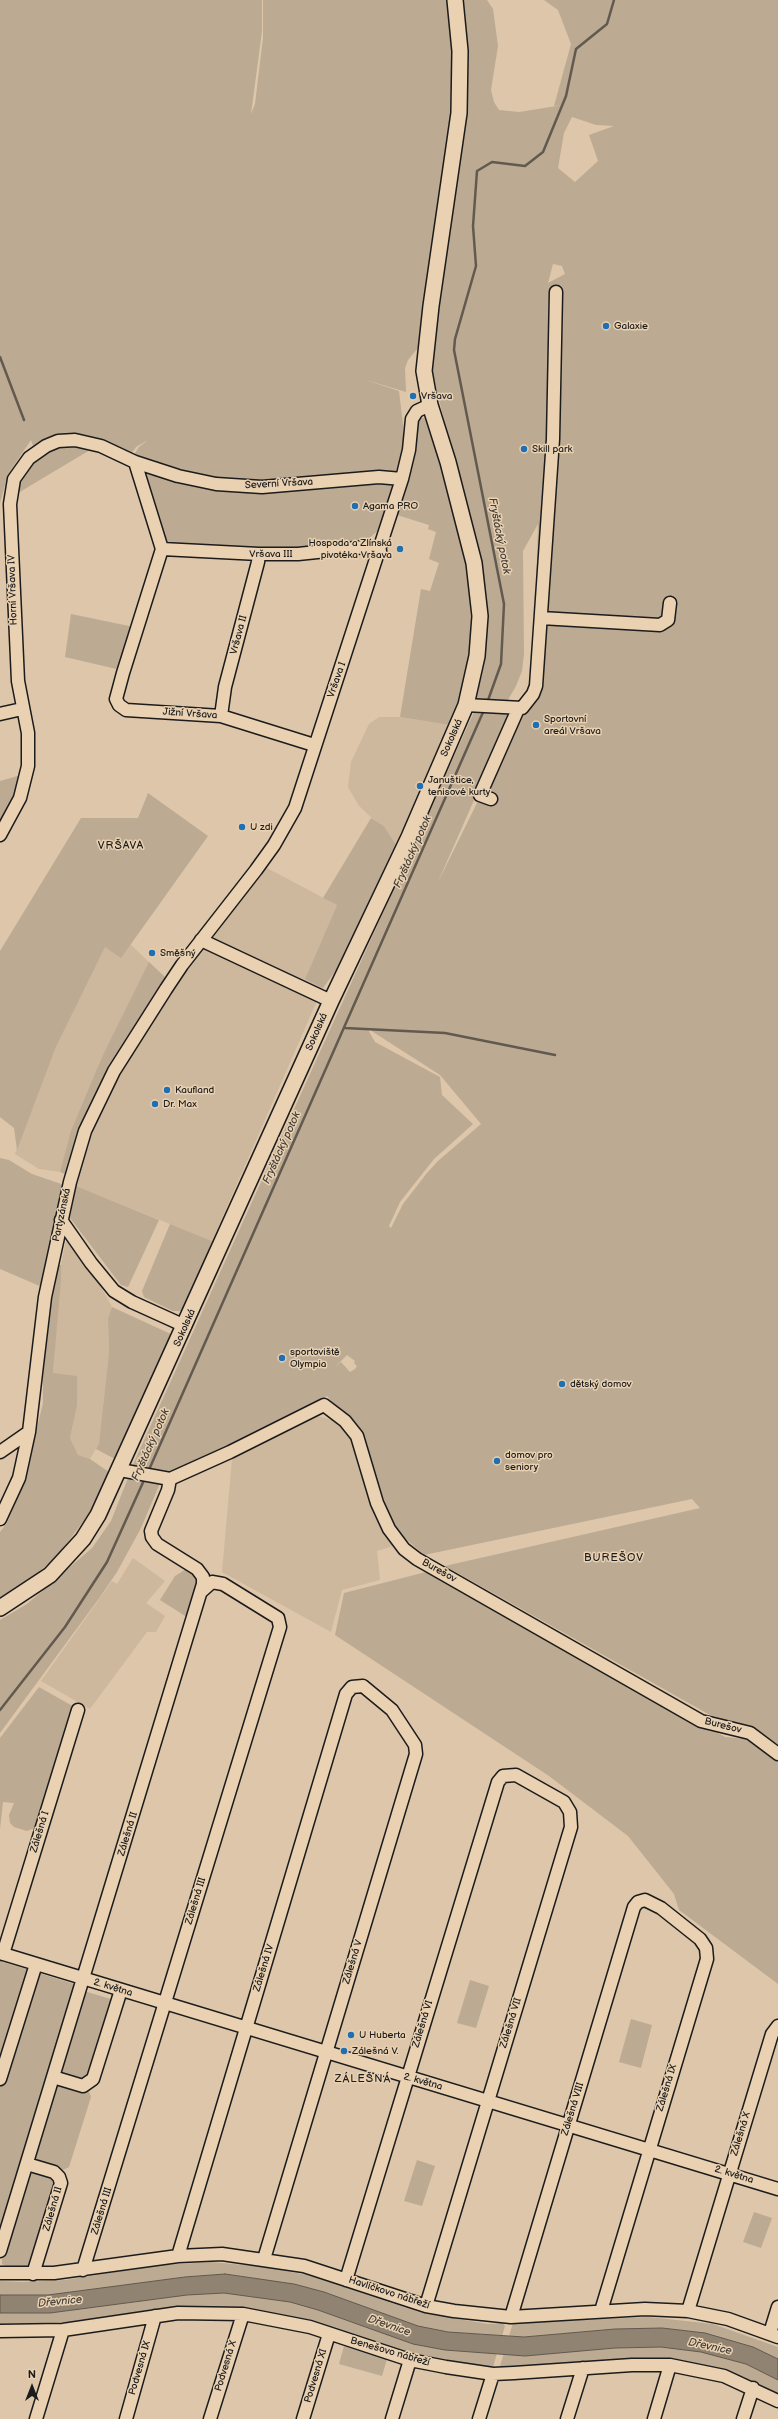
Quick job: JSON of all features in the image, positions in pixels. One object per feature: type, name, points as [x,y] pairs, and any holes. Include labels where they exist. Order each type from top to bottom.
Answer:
[{"type":"main road","name":"Sokolská","points":[[0,1608],[50,1575],[83,1539],[126,1472],[185,1326],[331,1001],[409,837],[474,706],[480,616],[474,563],[448,462],[430,405],[425,382],[425,353],[457,131],[460,50],[455,0]]},
{"type":"street","points":[[491,799],[480,795],[518,709],[529,701],[536,686],[553,439],[556,292]]},
{"type":"street","name":"Vršava I","points":[[201,940],[256,870],[295,808],[314,745],[380,551],[402,479],[409,450],[412,419],[417,411],[430,405]]},
{"type":"street","name":"Horní Vršava IV","points":[[0,835],[20,798],[26,777],[28,733],[22,709],[13,603],[10,504],[14,479],[29,458],[46,446],[58,442],[75,440],[90,443],[135,462]]},
{"type":"street","points":[[135,462],[162,549]]},
{"type":"street","name":"Severní Vršava","points":[[135,462],[178,476],[239,486],[262,487],[384,477],[402,479]]},
{"type":"street","name":"Vršava III","points":[[162,549],[259,554],[298,554],[364,547],[380,551]]},
{"type":"street","name":"Jižní Vršava","points":[[162,549],[116,698],[119,705],[126,710],[221,716],[314,745]]},
{"type":"street","name":"Vršava II","points":[[221,716],[225,687],[259,554]]},
{"type":"street","points":[[541,618],[660,625],[668,620],[670,603]]},
{"type":"street","points":[[474,706],[518,709]]},
{"type":"street","points":[[0,714],[22,709]]},
{"type":"street","points":[[201,940],[331,1001]]},
{"type":"street","name":"Partyzánská","points":[[0,1519],[19,1478],[29,1432],[46,1297],[61,1220],[85,1131],[107,1084],[166,989],[201,940]]},
{"type":"street","points":[[61,1220],[114,1291],[132,1302],[185,1326]]},
{"type":"street","name":"Burešov","points":[[165,1479],[324,1406],[346,1421],[358,1436],[377,1503],[389,1529],[404,1549],[417,1559],[701,1721],[750,1733],[778,1754]]},
{"type":"street","points":[[0,1452],[29,1432]]},
{"type":"street","points":[[126,1472],[165,1479],[168,1490],[152,1527],[152,1537],[157,1544],[197,1569],[203,1577],[202,1591]]},
{"type":"street","name":"Zálešná III","points":[[84,2270],[280,1624],[274,1615],[223,1584],[212,1582],[202,1591]]},
{"type":"street","name":"Zálešná II","points":[[0,2251],[202,1591]]},
{"type":"street","name":"Zálešná IV","points":[[178,2256],[346,1694],[352,1687],[358,1685]]},
{"type":"street","name":"Zálešná V","points":[[264,2259],[416,1754],[415,1746],[392,1710],[367,1688],[358,1685]]},
{"type":"street","name":"Zálešná I","points":[[2,1954],[78,1710]]},
{"type":"street","name":"Zálešná VI","points":[[346,2280],[498,1782],[508,1774]]},
{"type":"street","name":"Zálešná VII","points":[[426,2306],[571,1821],[570,1812],[560,1799],[539,1786],[508,1774]]},
{"type":"street","name":"Zálešná IX","points":[[601,2311],[648,2150],[706,1962],[707,1951],[700,1939],[661,1908],[648,1900],[638,1902]]},
{"type":"street","name":"Zálešná VIII","points":[[511,2317],[632,1915],[638,1902]]},
{"type":"street","name":"2. května","points":[[2,1954],[246,2027],[407,2078],[730,2173],[778,2189]]},
{"type":"street","points":[[0,2079],[36,1964]]},
{"type":"street","points":[[53,2077],[83,2086],[93,2079],[121,1990]]},
{"type":"street","name":"Zálešná X","points":[[688,2311],[772,2034],[777,2027]]},
{"type":"street","name":"Zálešná II","points":[[27,2164],[54,2172],[58,2175],[61,2183],[33,2274]]},
{"type":"street","name":"Havlíčkovo nábřeží","points":[[0,2273],[33,2274],[84,2270],[178,2256],[222,2254],[304,2266],[426,2306],[482,2315],[511,2317],[646,2309],[688,2311],[728,2319],[774,2335]]},
{"type":"street","points":[[774,2335],[778,2307]]},
{"type":"street","name":"Benešovo nábřeží","points":[[0,2331],[63,2330],[192,2312],[243,2314],[281,2320],[410,2360],[493,2374],[583,2368],[670,2365],[724,2376],[753,2388],[778,2401]]},
{"type":"street","name":"Podvesná X","points":[[210,2419],[243,2314]]},
{"type":"street","name":"Podvesná IX","points":[[126,2419],[155,2316]]},
{"type":"street","points":[[36,2419],[63,2330]]},
{"type":"street","name":"Podvesná XI","points":[[303,2419],[329,2334]]},
{"type":"street","points":[[392,2419],[410,2360]]},
{"type":"street","points":[[654,2419],[670,2365]]},
{"type":"street","points":[[568,2419],[583,2368]]},
{"type":"street","points":[[479,2419],[493,2374]]},
{"type":"street","points":[[743,2419],[753,2388]]},
{"type":"shaded area","points":[[0,0],[262,0],[262,31],[251,114],[255,104],[263,38],[263,0],[450,0],[456,83],[421,338],[418,348],[408,360],[405,368],[406,392],[363,379],[399,391],[403,425],[403,458],[382,527],[366,541],[332,546],[238,552],[165,544],[134,455],[139,447],[148,440],[136,447],[131,454],[86,435],[74,434],[34,448],[31,440],[8,474],[0,503]]},
{"type":"shaded area","points":[[461,0],[487,0],[493,9],[498,46],[491,90],[494,102],[499,110],[519,112],[563,105],[554,106],[571,44],[558,10],[544,0],[778,0],[778,1749],[751,1729],[710,1715],[445,1566],[700,1508],[692,1499],[424,1555],[399,1533],[388,1513],[364,1439],[327,1396],[291,1419],[163,1475],[131,1469],[474,712],[512,714],[437,884],[519,718],[526,697],[534,661],[538,524],[523,551],[524,654],[522,671],[516,686],[505,705],[479,701],[477,697],[485,654],[485,613],[453,457],[433,375],[432,358]],"holes":[[[572,117],[596,125],[614,126],[589,135],[598,161],[575,182],[558,168],[564,133]],[[553,264],[562,266],[565,274],[548,283]],[[367,1028],[440,1075],[481,1124],[438,1161],[427,1173],[403,1204],[391,1228],[389,1226],[400,1202],[434,1159],[473,1124],[442,1095],[440,1077],[375,1042]],[[347,1355],[355,1361],[354,1363],[357,1366],[350,1372],[341,1362],[334,1368]]]},
{"type":"shaded area","points":[[427,418],[433,430],[470,579],[471,646],[461,699],[450,725],[400,717],[421,589],[430,591],[439,563],[429,559],[436,532],[428,529],[429,525],[397,515],[412,460],[418,419]]},
{"type":"shaded area","points":[[73,445],[90,450],[18,493],[17,486],[37,457],[58,447]]},
{"type":"shaded area","points":[[71,614],[134,627],[121,670],[65,657]]},
{"type":"shaded area","points":[[379,717],[400,717],[450,725],[396,845],[384,826],[373,819],[359,806],[348,787],[351,762],[369,724]]},
{"type":"shaded area","points":[[21,775],[17,793],[0,823],[0,781]]},
{"type":"shaded area","points":[[148,793],[208,836],[121,958],[105,947],[56,1047],[17,1150],[14,1128],[0,1117],[0,951],[81,818],[138,818]]},
{"type":"shaded area","points":[[371,818],[384,826],[396,845],[336,970],[323,988],[305,979],[337,905],[323,898]]},
{"type":"shaded area","points":[[265,867],[337,905],[305,979],[323,987],[212,1241],[76,1186],[82,1156],[120,1074],[179,978],[210,939],[283,970],[213,938]]},
{"type":"shaded area","points":[[131,945],[152,965],[100,1061],[60,1172],[39,1169],[15,1154],[56,1047],[105,946]]},
{"type":"shaded area","points":[[149,962],[165,977],[109,1065],[76,1137],[65,1174],[60,1172],[71,1131],[102,1057]]},
{"type":"shaded area","points":[[0,1158],[9,1160],[32,1174],[64,1185],[42,1287],[0,1269]]},
{"type":"shaded area","points":[[76,1186],[159,1220],[128,1287],[121,1285],[70,1218]]},
{"type":"shaded area","points":[[170,1224],[212,1241],[187,1308],[182,1311],[173,1311],[144,1297],[142,1291]]},
{"type":"shaded area","points":[[66,1240],[100,1285],[112,1307],[108,1318],[109,1352],[99,1443],[90,1459],[78,1455],[70,1438],[77,1406],[53,1373],[61,1265]]},
{"type":"shaded area","points":[[56,1265],[61,1265],[61,1279],[53,1373],[77,1376],[77,1406],[70,1438],[78,1455],[90,1459],[109,1472],[88,1515],[58,1555],[22,1587],[0,1601],[0,1532],[7,1523],[24,1484],[43,1403],[43,1377]]},
{"type":"shaded area","points":[[112,1307],[173,1335],[117,1460],[96,1449],[99,1443],[109,1352],[108,1318]]},
{"type":"shaded area","points":[[317,1416],[336,1421],[354,1440],[396,1545],[377,1551],[380,1580],[342,1590],[331,1632],[222,1572],[232,1459]]},
{"type":"shaded area","points":[[128,1478],[160,1483],[141,1528],[117,1572],[100,1597],[0,1733],[0,1620],[27,1604],[92,1548],[111,1521]]},
{"type":"shaded area","points":[[133,1558],[165,1581],[146,1603],[165,1616],[156,1632],[147,1632],[90,1709],[41,1681],[112,1581],[117,1584]]},
{"type":"shaded area","points":[[188,1568],[199,1575],[200,1586],[190,1619],[160,1600],[175,1576]]},
{"type":"shaded area","points":[[430,1571],[725,1737],[747,1739],[778,1760],[778,1984],[679,1910],[674,1894],[628,1836],[549,1776],[335,1635],[344,1593]]},
{"type":"shaded area","points":[[39,1687],[76,1708],[37,1827],[27,1831],[14,1827],[10,1823],[9,1815],[14,1803],[3,1802],[0,1829],[0,1738]]},
{"type":"shaded area","points":[[0,1961],[77,1985],[0,2234]]},
{"type":"shaded area","points":[[470,1980],[489,1986],[476,2028],[457,2023]]},
{"type":"shaded area","points":[[84,1991],[114,2000],[89,2078],[83,2082],[60,2073]]},
{"type":"shaded area","points":[[631,2019],[652,2025],[641,2068],[619,2062]]},
{"type":"shaded area","points":[[57,2083],[88,2089],[91,2097],[69,2167],[61,2171],[34,2161],[34,2156]]},
{"type":"shaded area","points":[[417,2160],[435,2166],[422,2206],[404,2201]]},
{"type":"shaded area","points":[[32,2170],[57,2179],[30,2269],[10,2269],[2,2264],[2,2256],[28,2173]]},
{"type":"shaded area","points":[[754,2212],[772,2218],[761,2248],[743,2242]]},
{"type":"shaded area","points":[[212,2262],[264,2267],[307,2275],[422,2313],[488,2324],[503,2323],[505,2326],[493,2367],[461,2365],[412,2354],[281,2314],[234,2308],[179,2307],[71,2322],[0,2324],[0,2281],[22,2282],[65,2280],[161,2265]]},
{"type":"shaded area","points":[[649,2317],[713,2324],[778,2347],[778,2393],[744,2377],[718,2368],[673,2360],[646,2358],[544,2366],[500,2366],[513,2323]]},
{"type":"shaded area","points":[[344,2346],[387,2359],[382,2376],[339,2364]]},
{"type":"water","name":"Dřevnice","points":[[225,2274],[294,2284],[324,2292],[418,2326],[448,2332],[524,2337],[615,2329],[662,2328],[705,2333],[753,2347],[778,2359],[778,2380],[746,2364],[701,2352],[661,2347],[615,2348],[525,2356],[445,2350],[413,2344],[318,2310],[290,2302],[224,2293],[187,2295],[50,2313],[0,2313],[0,2295],[48,2295],[185,2277]]},
{"type":"waterway","name":"Fryštácký potok","points":[[487,703],[501,664],[504,604],[454,350],[455,339],[476,266],[473,226],[477,171],[492,162],[525,166],[543,152],[566,96],[576,49],[607,24],[614,0]]},
{"type":"waterway","points":[[0,357],[24,420]]},
{"type":"waterway","name":"Fryštácký potok","points":[[148,1472],[484,710]]},
{"type":"waterway","points":[[345,1028],[445,1033],[555,1055]]},
{"type":"waterway","name":"Fryštácký potok","points":[[0,1710],[65,1627],[107,1562],[145,1478]]},
{"type":"place","name":"Galaxie","points":[[606,326]]},
{"type":"place","name":"Vršava","points":[[413,396]]},
{"type":"place","name":"Skill park","points":[[524,449]]},
{"type":"place","name":"Agama PRO","points":[[355,506]]},
{"type":"place","name":"Hospoda a Zlínská pivotéka Vršava","points":[[400,549]]},
{"type":"place","name":"Sportovní areál Vršava","points":[[536,725]]},
{"type":"place","name":"Januštice, tenisové kurty","points":[[420,786]]},
{"type":"place","name":"U zdi","points":[[242,827]]},
{"type":"place","name":"Směšný","points":[[152,953]]},
{"type":"place","name":"Kaufland","points":[[167,1090]]},
{"type":"place","name":"Dr. Max","points":[[155,1104]]},
{"type":"place","name":"sportoviště Olympia","points":[[282,1358]]},
{"type":"place","name":"dětský domov","points":[[562,1384]]},
{"type":"place","name":"domov pro seniory","points":[[497,1461]]},
{"type":"place","name":"U Huberta","points":[[351,2035]]},
{"type":"place","name":"Zálešná V.","points":[[344,2051]]},
{"type":"district","name":"VRŠAVA","points":[[121,846]]},
{"type":"district","name":"BUREŠOV","points":[[614,1558]]},
{"type":"district","name":"ZÁLEŠNÁ","points":[[363,2079]]}]
